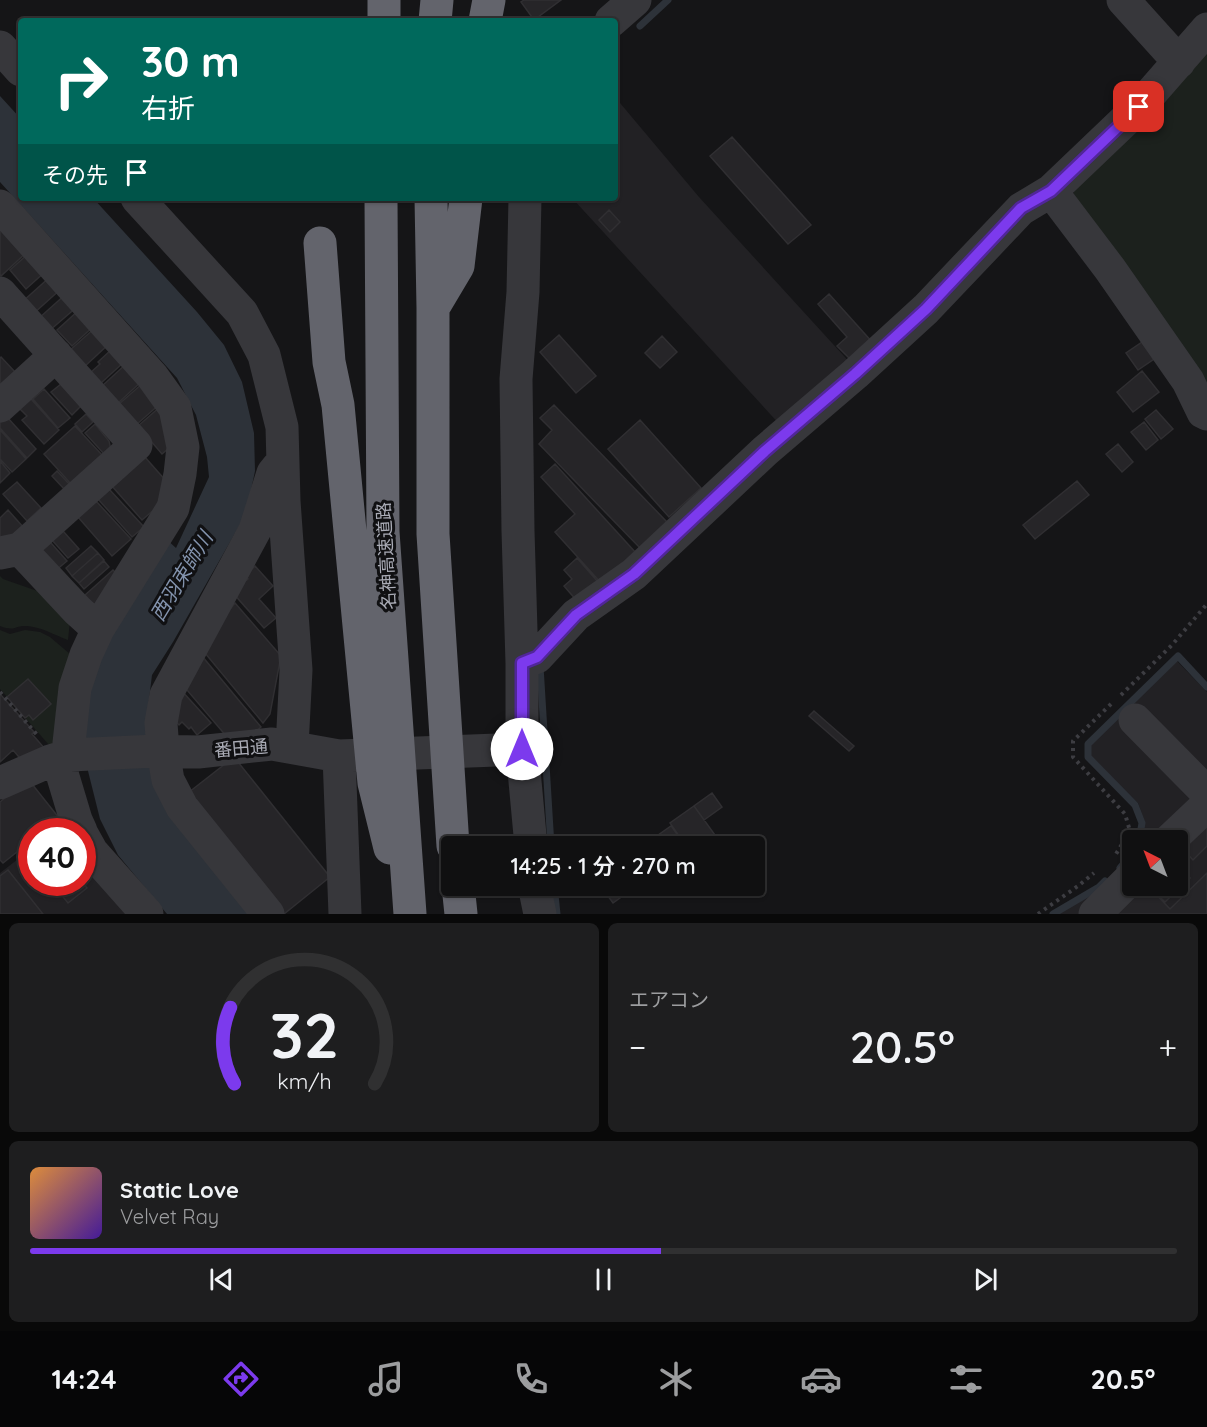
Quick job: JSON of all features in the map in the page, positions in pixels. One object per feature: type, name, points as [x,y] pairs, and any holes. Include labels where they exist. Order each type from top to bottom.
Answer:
[{"type":"highway","points":[[384,0],[384,18]]},
{"type":"highway","points":[[435,18],[437,0]]},
{"type":"highway","points":[[486,18],[489,0]]},
{"type":"highway","name":"名神高速道路","points":[[381,201],[383,734]]},
{"type":"highway","points":[[430,201],[433,308],[433,534],[452,836]]},
{"type":"highway","points":[[433,308],[458,266],[465,201]]},
{"type":"highway","points":[[320,243],[329,362],[339,405],[405,914]]},
{"type":"highway","points":[[387,778],[410,914]]},
{"type":"highway","points":[[459,896],[461,914]]},
{"type":"street","points":[[1123,0],[1179,62]]},
{"type":"street","points":[[522,663],[537,657],[576,615],[634,574],[765,451],[926,309],[1021,208],[1051,191],[1139,107],[1207,29]]},
{"type":"street","points":[[0,47],[9,79]]},
{"type":"street","points":[[1051,191],[1110,269],[1188,381],[1203,412],[1207,414]]},
{"type":"street","points":[[140,201],[242,313],[264,355],[282,427],[284,501],[296,670],[292,747]]},
{"type":"street","points":[[525,201],[523,292],[516,379],[522,749],[530,836]]},
{"type":"street","points":[[0,206],[152,376],[175,408],[183,447],[173,508],[98,629],[86,654],[75,688],[69,743],[60,758],[61,770],[75,818]]},
{"type":"street","points":[[0,293],[136,445],[10,551],[98,629]]},
{"type":"street","points":[[0,406],[56,355]]},
{"type":"street","points":[[268,914],[182,807],[168,780],[159,751],[166,695],[255,530],[273,473],[283,461]]},
{"type":"street","points":[[1136,720],[1207,793]]},
{"type":"street","name":"番田通","points":[[0,783],[60,758],[159,751],[198,752],[272,744],[339,756],[522,749]]},
{"type":"street","points":[[339,756],[345,914]]},
{"type":"street","points":[[1181,830],[1207,805]]},
{"type":"street","points":[[96,857],[147,914]]},
{"type":"street","points":[[1095,914],[1121,868]]},
{"type":"street","points":[[536,896],[540,914]]},
{"type":"path","points":[[1121,868],[1118,852],[1130,831],[1125,814],[1073,758],[1073,741],[1172,645],[1207,604]]},
{"type":"path","points":[[0,692],[60,758]]},
{"type":"path","points":[[1038,914],[1094,873]]},
{"type":"shaded area","points":[[1207,53],[1207,402],[1072,206],[1074,190]]},
{"type":"shaded area","points":[[618,101],[699,197],[853,366],[782,427],[575,201],[618,201]]},
{"type":"shaded area","points":[[0,576],[43,593],[70,621],[68,640],[32,627],[0,626]]},
{"type":"shaded area","points":[[0,630],[10,634],[25,630],[40,632],[50,637],[77,660],[57,744],[49,745],[0,689]]},
{"type":"shaded area","points":[[1177,661],[1207,692],[1207,914],[1058,914],[1100,889],[1122,869],[1122,896],[1188,896],[1188,830],[1143,830],[1145,822],[1138,803],[1091,757],[1091,745]]},
{"type":"shaded area","points":[[18,859],[18,896],[96,896],[96,871],[136,914],[0,914],[0,873]]},
{"type":"water","name":"西羽束師川","points":[[0,96],[18,116],[18,201],[96,201],[224,345],[242,382],[254,433],[255,471],[246,514],[152,675],[146,724],[249,914],[167,914],[118,855],[100,819],[88,771],[83,720],[102,646],[166,539],[176,548],[209,477],[207,457],[196,415],[177,378],[0,182]]},
{"type":"building","points":[[524,0],[561,0],[537,18],[533,18],[521,2]]},
{"type":"building","points":[[732,137],[811,225],[788,244],[710,156]]},
{"type":"building","points":[[609,210],[620,222],[610,232],[599,220]]},
{"type":"building","points":[[0,221],[27,252],[1,276],[0,274]]},
{"type":"building","points":[[29,253],[46,271],[26,289],[10,270]]},
{"type":"building","points":[[51,276],[62,288],[33,314],[22,302]]},
{"type":"building","points":[[67,293],[78,306],[49,331],[38,319]]},
{"type":"building","points":[[829,294],[873,343],[852,361],[837,346],[847,337],[818,304]]},
{"type":"building","points":[[80,309],[95,325],[72,346],[57,330]]},
{"type":"building","points":[[96,327],[110,343],[83,368],[69,351]]},
{"type":"building","points":[[559,335],[596,376],[576,393],[540,352]]},
{"type":"building","points":[[662,336],[677,352],[660,368],[645,353]]},
{"type":"building","points":[[1145,340],[1157,357],[1138,370],[1126,353]]},
{"type":"building","points":[[112,349],[124,362],[100,384],[90,373]]},
{"type":"building","points":[[0,358],[15,372],[0,385]]},
{"type":"building","points":[[126,364],[142,381],[117,404],[101,387]]},
{"type":"building","points":[[1142,371],[1159,392],[1133,412],[1117,392]]},
{"type":"building","points":[[143,383],[161,403],[136,425],[118,405]]},
{"type":"building","points":[[61,384],[81,406],[72,415],[51,392]]},
{"type":"building","points":[[44,389],[70,418],[58,428],[33,399]]},
{"type":"building","points":[[30,398],[59,430],[44,444],[22,420],[27,416],[19,408]]},
{"type":"building","points":[[554,405],[667,522],[640,548],[539,444],[552,430],[540,418]]},
{"type":"building","points":[[161,406],[169,448],[162,454],[138,426]]},
{"type":"building","points":[[1156,410],[1173,429],[1161,439],[1145,419]]},
{"type":"building","points":[[86,414],[93,422],[82,432],[75,424]]},
{"type":"building","points":[[7,417],[36,449],[27,458],[0,428],[0,423]]},
{"type":"building","points":[[640,420],[701,488],[669,517],[608,449]]},
{"type":"building","points":[[1144,422],[1158,440],[1146,450],[1131,432]]},
{"type":"building","points":[[95,424],[109,441],[111,450],[105,455],[85,433]]},
{"type":"building","points":[[75,426],[103,456],[72,485],[44,454]]},
{"type":"building","points":[[0,430],[26,459],[12,472],[0,459]]},
{"type":"building","points":[[1118,444],[1133,462],[1122,472],[1106,454]]},
{"type":"building","points":[[144,456],[166,481],[156,508],[142,520],[111,485]]},
{"type":"building","points":[[0,461],[10,473],[0,483]]},
{"type":"building","points":[[555,464],[636,553],[602,584],[555,532],[575,514],[541,477]]},
{"type":"building","points":[[57,471],[70,485],[65,490],[52,476]]},
{"type":"building","points":[[1077,481],[1089,495],[1035,539],[1023,525]]},
{"type":"building","points":[[17,482],[41,508],[27,521],[3,494]]},
{"type":"building","points":[[109,489],[144,527],[132,537],[98,499]]},
{"type":"building","points":[[96,501],[131,539],[112,556],[78,517]]},
{"type":"building","points":[[8,510],[23,527],[0,544],[0,518]]},
{"type":"building","points":[[63,531],[79,549],[68,558],[52,540]]},
{"type":"building","points":[[51,543],[67,561],[55,571],[39,553]]},
{"type":"building","points":[[91,546],[98,553],[72,576],[66,568]]},
{"type":"building","points":[[98,553],[104,560],[79,583],[72,576]]},
{"type":"building","points":[[577,558],[598,582],[577,601],[564,586],[572,579],[564,570]]},
{"type":"building","points":[[104,561],[109,567],[84,589],[79,583]]},
{"type":"building","points":[[255,566],[273,586],[259,599],[276,618],[264,628],[232,592],[248,579],[241,571],[249,572]]},
{"type":"building","points":[[113,570],[119,576],[94,605],[85,595]]},
{"type":"building","points":[[235,603],[281,656],[270,714],[263,723],[200,647]]},
{"type":"building","points":[[197,650],[261,727],[253,734],[227,737],[181,683]]},
{"type":"building","points":[[28,679],[51,704],[33,720],[29,715],[25,718],[7,697]]},
{"type":"building","points":[[181,690],[211,723],[197,735],[191,727],[189,729],[182,722],[179,725],[170,715]]},
{"type":"building","points":[[0,694],[34,732],[32,734],[46,750],[24,763],[13,750],[0,762]]},
{"type":"building","points":[[814,711],[854,746],[849,751],[809,716]]},
{"type":"building","points":[[234,757],[330,877],[284,914],[184,796]]},
{"type":"building","points":[[28,779],[59,818],[18,818],[18,851],[3,863],[0,860],[0,802]]},
{"type":"building","points":[[712,793],[722,807],[704,820],[694,806]]},
{"type":"building","points":[[694,806],[715,835],[679,836],[670,823]]},
{"type":"building","points":[[1207,819],[1207,846],[1193,860],[1188,855],[1188,838]]},
{"type":"building","points":[[671,826],[678,836],[657,836]]},
{"type":"building","points":[[8,870],[18,883],[18,896],[29,896],[43,914],[0,914],[0,876]]},
{"type":"building","points":[[1207,873],[1207,914],[1113,914],[1131,896],[1158,896],[1170,909],[1183,896],[1188,896],[1188,891]]},
{"type":"building","points":[[62,896],[77,896],[68,903]]},
{"type":"building","points":[[608,896],[623,896],[613,903]]},
{"type":"building","points":[[1159,896],[1171,896],[1165,902]]},
{"type":"waterway","points":[[640,26],[668,0]]},
{"type":"waterway","points":[[1141,830],[1142,823],[1135,805],[1088,757],[1088,744],[1178,656],[1207,687]]},
{"type":"waterway","points":[[540,666],[550,836]]},
{"type":"waterway","points":[[1053,914],[1099,887],[1105,881]]},
{"type":"waterway","points":[[555,896],[557,914]]},
{"type":"route","points":[[522,749],[522,663],[537,657],[576,615],[634,574],[765,451],[926,309],[1021,208],[1051,191],[1139,107]]}]
